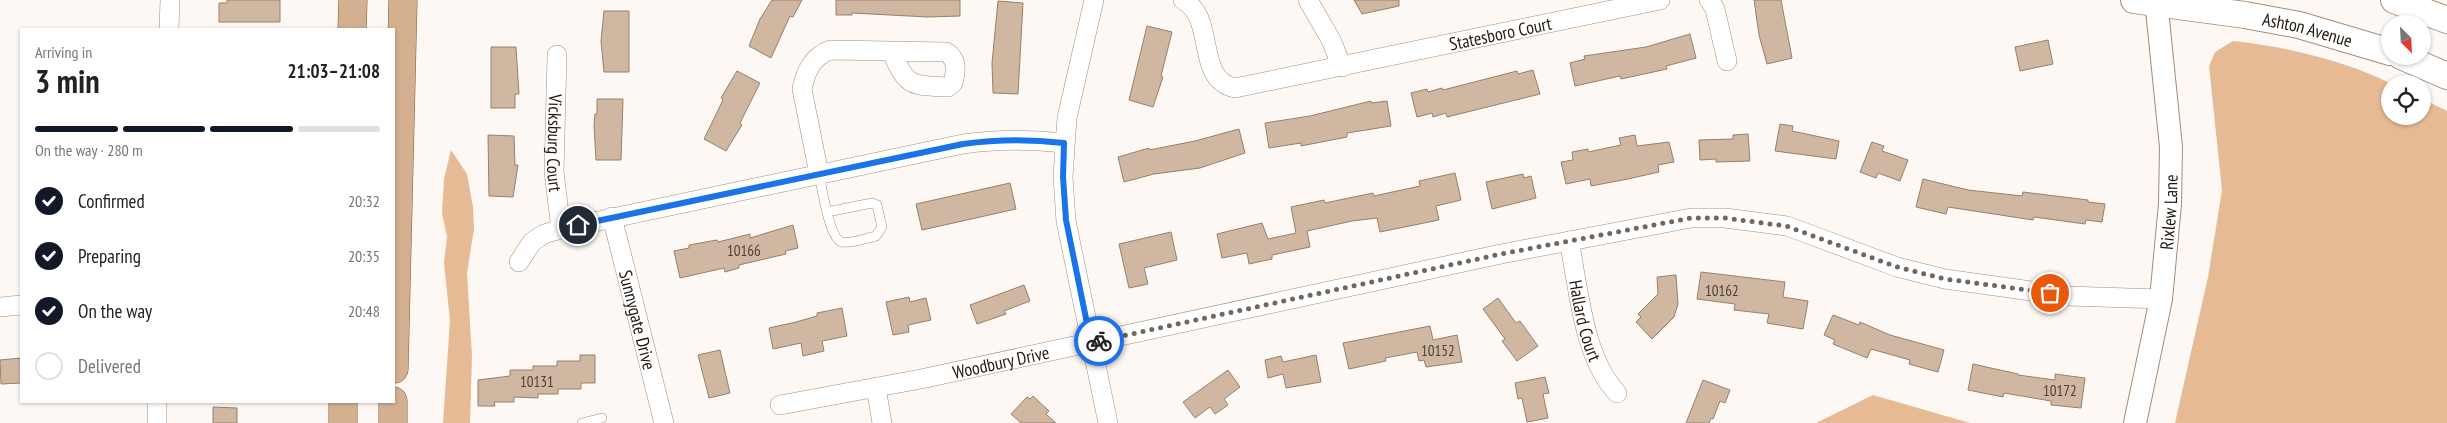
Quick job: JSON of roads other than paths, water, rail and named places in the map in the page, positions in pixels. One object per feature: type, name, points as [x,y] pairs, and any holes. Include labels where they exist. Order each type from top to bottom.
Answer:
[{"type":"main road","points":[[352,28],[353,0]]},
{"type":"main road","points":[[395,328],[403,0]]},
{"type":"main road","points":[[2394,0],[2447,20]]},
{"type":"main road","name":"Ashton Avenue","points":[[2150,1],[2245,14],[2299,25],[2381,49]]},
{"type":"main road","points":[[2422,65],[2447,76]]},
{"type":"main road","points":[[343,403],[343,423]]},
{"type":"main road","points":[[393,403],[393,423]]},
{"type":"street","points":[[169,28],[170,0]]},
{"type":"street","points":[[1094,0],[1067,118],[1063,177],[1066,220],[1108,423]]},
{"type":"street","points":[[1308,0],[1331,40],[1342,67]]},
{"type":"street","name":"Statesboro Court","points":[[1191,2],[1199,17],[1212,70],[1219,81],[1228,87],[1235,88],[1660,0]]},
{"type":"street","points":[[1708,0],[1715,9],[1727,60]]},
{"type":"street","name":"Rixlew Lane","points":[[2135,423],[2161,299],[2170,204],[2171,147],[2150,1]]},
{"type":"street","points":[[818,174],[802,89],[805,76],[815,58],[830,50],[891,51]]},
{"type":"street","name":"Vicksburg Court","points":[[557,55],[554,172],[561,229]]},
{"type":"street","points":[[519,262],[532,242],[544,234],[612,217],[963,144],[996,139],[1030,139],[1064,143]]},
{"type":"street","name":"Sunnygate Drive","points":[[612,217],[664,423]]},
{"type":"street","name":"Woodbury Drive","points":[[780,405],[1091,343],[1568,241],[1684,219],[1725,218],[1786,226],[1897,267],[1945,279],[2067,296],[2161,299]]},
{"type":"street","name":"Hallard Court","points":[[1568,241],[1592,351],[1600,370],[1617,393]]},
{"type":"street","points":[[0,307],[20,305]]},
{"type":"street","points":[[876,387],[882,423]]},
{"type":"street","points":[[157,403],[157,423]]},
{"type":"lane","points":[[818,174],[833,235],[837,240],[843,242],[876,236],[882,227],[877,205],[872,203],[828,212]]},
{"type":"lane","points":[[582,423],[602,418]]}]
